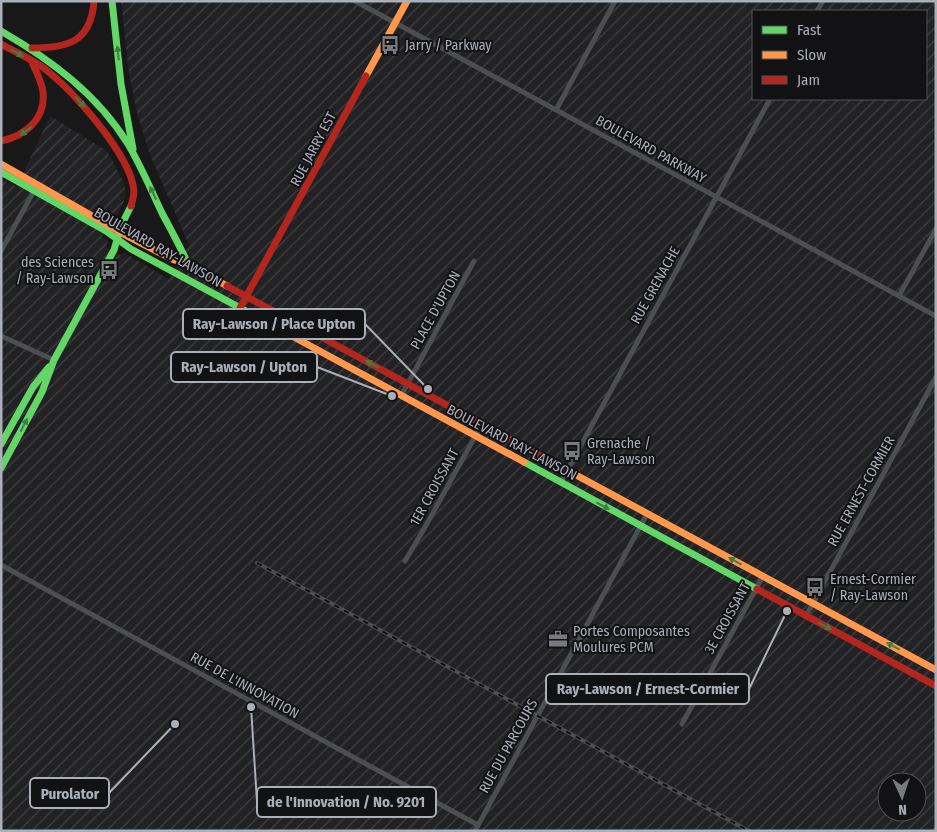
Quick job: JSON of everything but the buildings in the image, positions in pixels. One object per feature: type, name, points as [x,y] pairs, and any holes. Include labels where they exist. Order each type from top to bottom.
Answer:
[{"type":"street","points":[[32,48],[61,47],[75,40],[83,33],[91,20],[94,1]]},
{"type":"street","points":[[112,1],[121,84],[134,154]]},
{"type":"street","name":"BOULEVARD PARKWAY","points":[[355,1],[936,316]]},
{"type":"street","name":"RUE JARRY EST","points":[[240,308],[407,1]]},
{"type":"street","points":[[556,110],[615,1]]},
{"type":"street","points":[[1,31],[32,48],[66,72],[89,93],[114,123],[134,154],[188,264]]},
{"type":"street","points":[[1,44],[44,68],[80,102],[106,133],[123,162],[134,193],[131,207],[118,235],[114,250],[54,360],[42,392],[1,468]]},
{"type":"street","points":[[1,141],[14,138],[27,131],[40,115],[43,95],[40,80],[32,62]]},
{"type":"street","name":"RUE GRENACHE","points":[[561,482],[769,100]]},
{"type":"street","name":"BOULEVARD RAY-LAWSON","points":[[1,164],[36,187],[118,235],[174,260],[188,264],[936,670]]},
{"type":"street","name":"BOULEVARD RAY-LAWSON","points":[[1,172],[36,187]]},
{"type":"street","points":[[1,252],[36,187]]},
{"type":"street","points":[[899,296],[936,229]]},
{"type":"street","name":"BOULEVARD RAY-LAWSON","points":[[118,235],[131,249],[936,686]]},
{"type":"street","name":"PLACE D'UPTON","points":[[401,396],[474,261]]},
{"type":"street","points":[[1,336],[54,360]]},
{"type":"street","points":[[328,356],[336,344]]},
{"type":"street","points":[[1,444],[33,387],[54,360]]},
{"type":"street","name":"RUE ERNEST-CORMIER","points":[[806,616],[936,377]]},
{"type":"street","name":"1ER CROISSANT","points":[[404,561],[424,530],[482,424]]},
{"type":"street","name":"RUE DU PARCOURS","points":[[476,828],[647,514]]},
{"type":"street","name":"RUE DE L'INNOVATION","points":[[1,565],[476,828]]},
{"type":"street","name":"3E CROISSANT","points":[[682,724],[763,576]]},
{"type":"shaded area","points":[[121,1],[936,1],[936,831],[1,831],[1,179],[17,187],[50,116],[107,151],[124,183],[126,193],[123,204],[117,215],[109,217],[102,236],[108,241],[106,247],[120,255],[125,253],[168,279],[189,245],[150,155],[138,117],[129,74]]},
{"type":"railway","points":[[257,563],[749,831]]},
{"type":"traffic: fast","points":[[112,1],[121,84],[133,149]]},
{"type":"traffic: fast","points":[[1,31],[38,54],[72,80],[102,109],[116,126],[137,161],[188,264]]},
{"type":"traffic: fast","points":[[1,172],[106,231],[131,249],[281,330]]},
{"type":"traffic: fast","points":[[1,468],[42,392],[54,360],[114,250],[121,226],[131,206]]},
{"type":"traffic: fast","points":[[1,444],[33,387],[49,367]]},
{"type":"traffic: fast","points":[[524,462],[757,589]]},
{"type":"traffic: slow","points":[[366,76],[407,1]]},
{"type":"traffic: slow","points":[[1,164],[129,237],[174,260],[188,264],[227,286]]},
{"type":"traffic: slow","points":[[281,330],[524,462]]},
{"type":"traffic: slow","points":[[565,469],[936,670]]},
{"type":"traffic: jam","points":[[32,48],[67,44],[83,34],[92,15],[94,1]]},
{"type":"traffic: jam","points":[[1,44],[45,69],[70,92],[99,125],[123,160],[130,176],[134,191],[131,206]]},
{"type":"traffic: jam","points":[[1,141],[10,139],[26,130],[32,125],[41,110],[43,92],[32,62]]},
{"type":"traffic: jam","points":[[240,308],[366,76]]},
{"type":"traffic: jam","points":[[227,286],[565,469]]},
{"type":"traffic: jam","points":[[757,589],[936,686]]},
{"type":"place","name":"Jarry / Parkway","points":[[390,45]]},
{"type":"place","name":"des Sciences / Ray-Lawson","points":[[109,270]]},
{"type":"place","name":"Ray-Lawson / Place Upton","points":[[428,389]]},
{"type":"place","name":"Ray-Lawson / Upton","points":[[392,396]]},
{"type":"place","name":"Grenache / Ray-Lawson","points":[[572,451]]},
{"type":"place","name":"Ernest-Cormier / Ray-Lawson","points":[[815,587]]},
{"type":"place","name":"Ray-Lawson / Ernest-Cormier","points":[[787,611]]},
{"type":"place","name":"Portes Composantes Moulures PCM","points":[[558,639]]},
{"type":"place","name":"de l'Innovation / No. 9201","points":[[251,707]]},
{"type":"place","name":"Purolator","points":[[175,724]]}]
